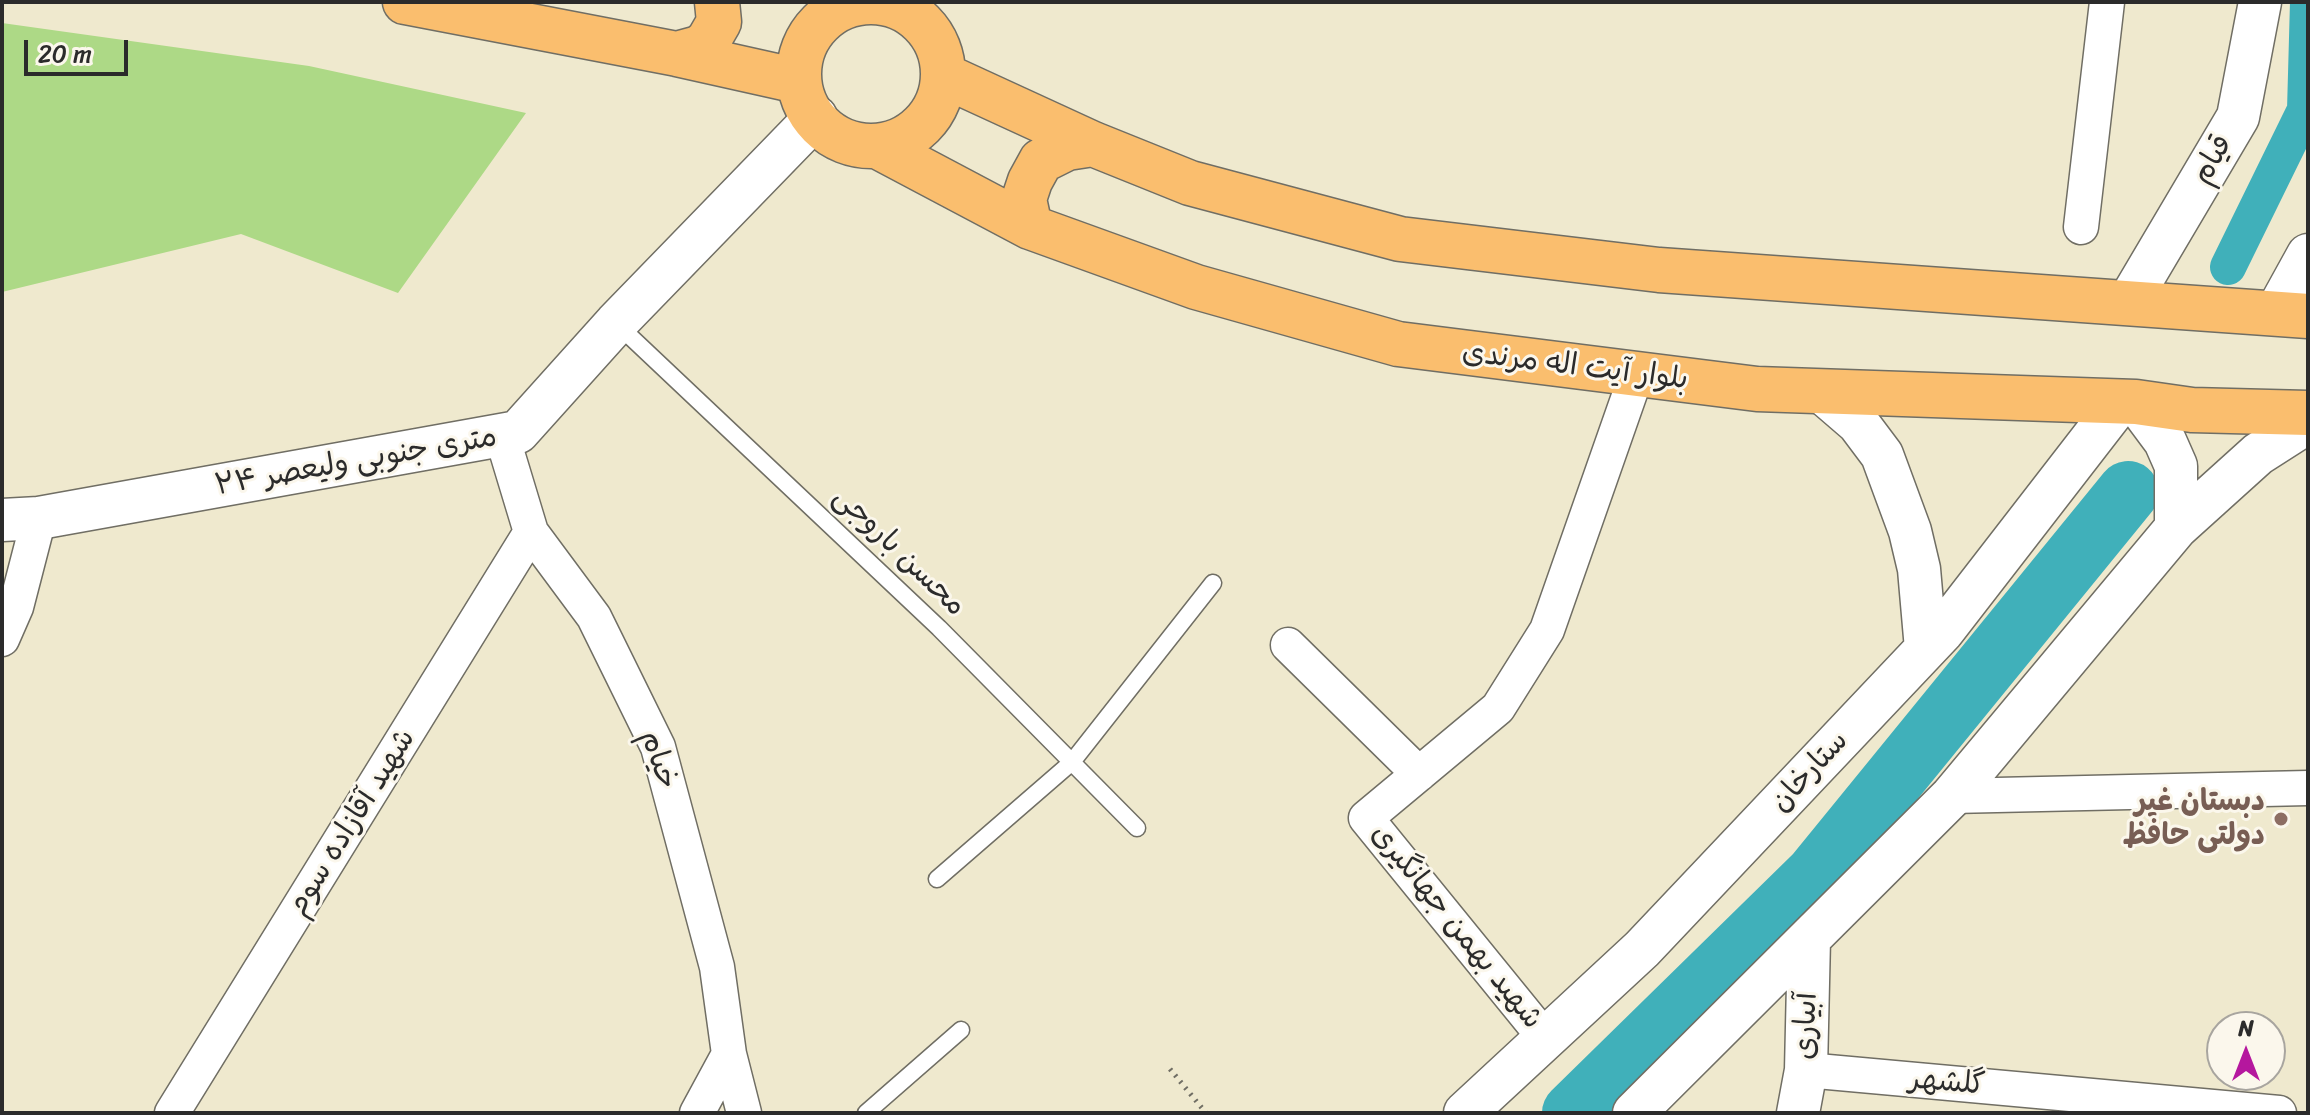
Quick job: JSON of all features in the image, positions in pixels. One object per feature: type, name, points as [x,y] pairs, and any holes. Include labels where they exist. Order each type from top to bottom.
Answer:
[{"type":"main road","points":[[405,2],[677,54],[807,99]]},
{"type":"main road","points":[[677,54],[699,48],[708,41],[719,22],[717,2]]},
{"type":"main road","points":[[856,3],[913,13],[930,30],[941,52],[945,76],[941,97],[932,115],[917,131],[879,147],[857,145],[836,138],[818,124],[807,99],[799,59],[807,39],[820,22],[856,3]]},
{"type":"main road","points":[[945,76],[1093,144],[1190,183],[1400,239],[1659,270],[2292,315]]},
{"type":"main road","points":[[1030,227],[1024,199],[1041,161],[1067,148],[1093,144]]},
{"type":"main road","name":"بلوار آیت اله مرندی","points":[[879,147],[1030,227],[1196,287],[1398,344],[1757,389],[2129,401],[2192,410],[2308,413]]},
{"type":"street","points":[[2081,227],[2107,2]]},
{"type":"street","name":"قیام","points":[[2128,303],[2238,117],[2260,2]]},
{"type":"street","name":"۲۴ متری جنوبی ولیعصر","points":[[20,519],[518,432],[616,323],[807,99]]},
{"type":"street","points":[[2292,315],[2308,255]]},
{"type":"street","name":"شهید بهمن جهانگیری","points":[[1545,1038],[1366,818],[1498,708],[1547,630],[1636,376]]},
{"type":"street","points":[[1822,392],[1858,423],[1882,455],[1913,544],[1926,649]]},
{"type":"street","points":[[2129,401],[2165,441],[2176,466],[2176,528]]},
{"type":"street","name":"ستارخان","points":[[1465,1113],[1642,949],[1926,649],[2129,401]]},
{"type":"street","points":[[1634,1113],[1952,796],[2176,528],[2258,454],[2308,422]]},
{"type":"street","name":"خیام","points":[[502,436],[531,532],[594,617],[658,747],[717,967],[729,1054],[744,1113]]},
{"type":"street","points":[[2,639],[16,607],[20,519]]},
{"type":"street","name":"شهید آقازاده سوم","points":[[172,1113],[531,532]]},
{"type":"street","points":[[1288,645],[1419,774]]},
{"type":"street","points":[[1952,796],[2308,788]]},
{"type":"street","name":"آبیاری","points":[[1798,1113],[1806,1070],[1809,939]]},
{"type":"street","points":[[697,1113],[729,1054]]},
{"type":"street","name":"گلشهر","points":[[1806,1070],[2279,1113]]},
{"type":"lane","name":"محسن باروجی","points":[[616,323],[939,628],[1137,828]]},
{"type":"lane","points":[[937,879],[1072,762],[1213,583]]},
{"type":"lane","points":[[866,1113],[961,1030]]},
{"type":"path","points":[[1170,1069],[1206,1113]]},
{"type":"green space","points":[[2,23],[309,66],[526,113],[398,293],[241,234],[2,292]]},
{"type":"waterway","points":[[2228,267],[2305,110],[2308,2]]},
{"type":"waterway","points":[[1573,1113],[1815,876],[2128,492]]},
{"type":"place","name":"دبستان غیر دولتی حافظ","points":[[2281,819]]}]
